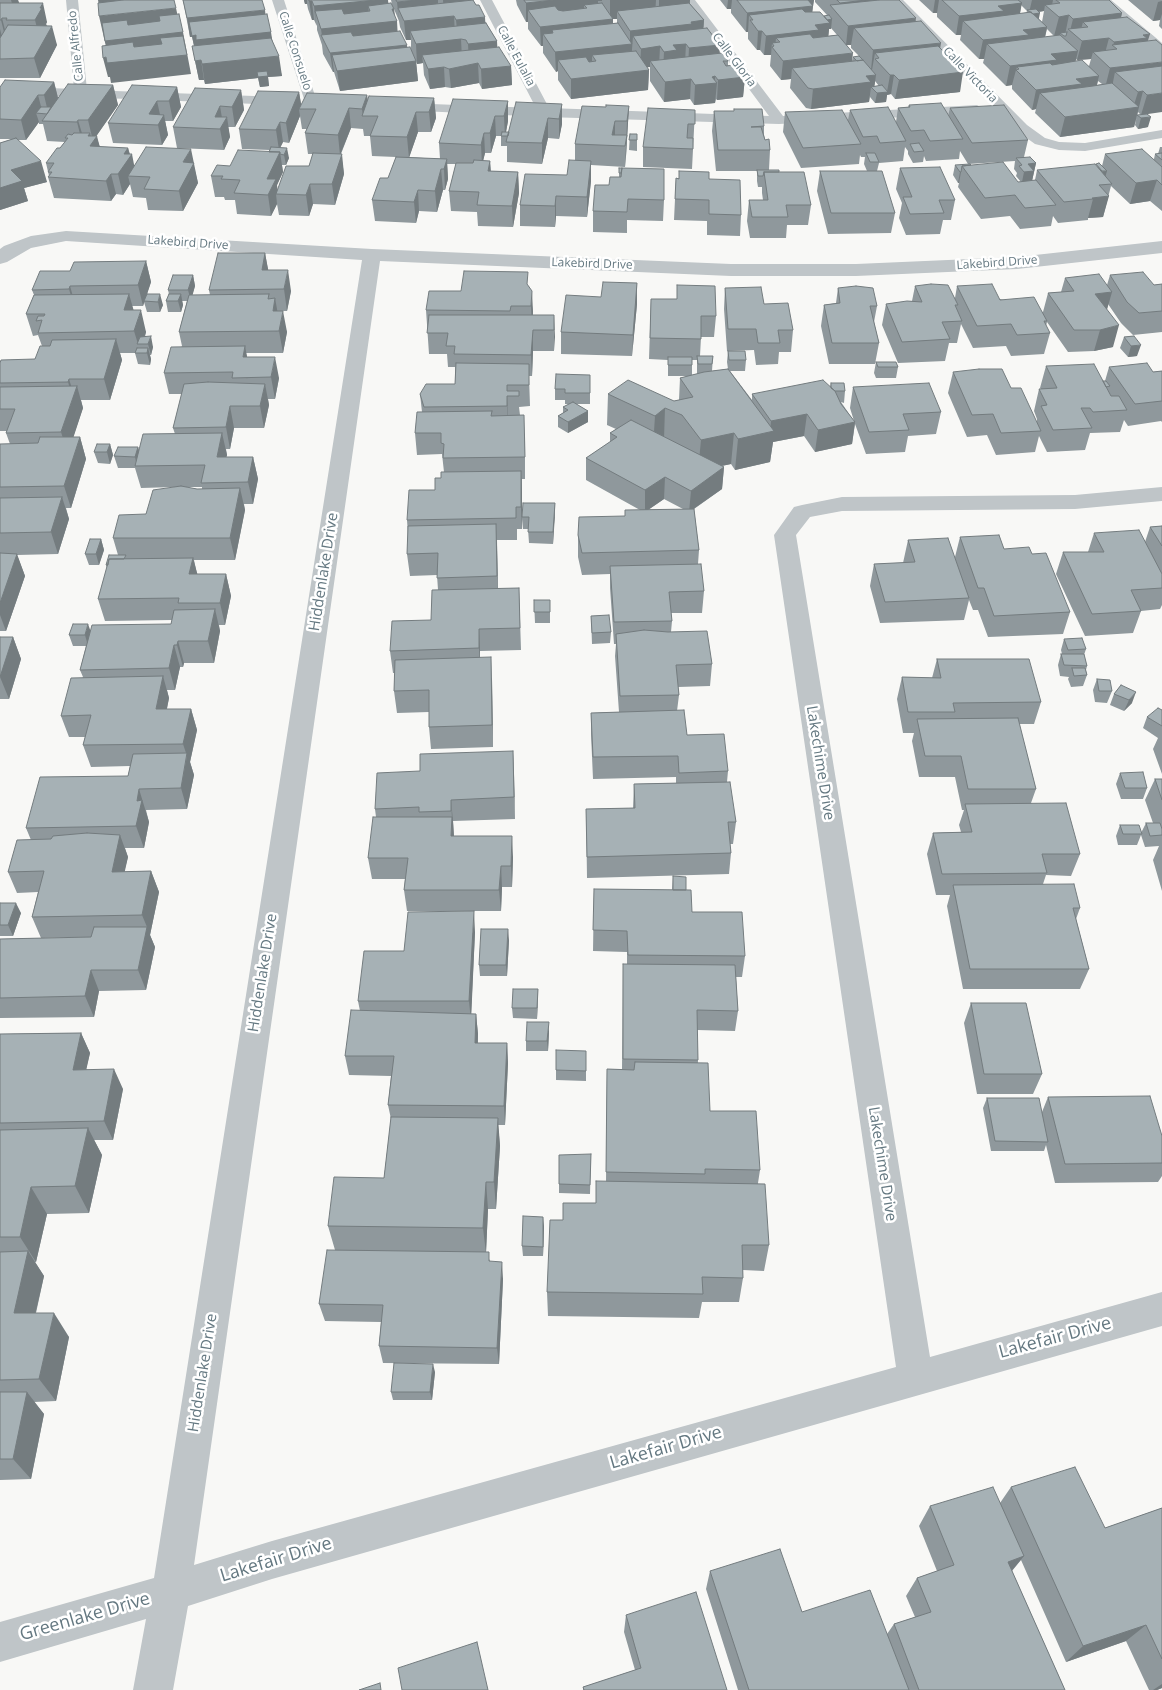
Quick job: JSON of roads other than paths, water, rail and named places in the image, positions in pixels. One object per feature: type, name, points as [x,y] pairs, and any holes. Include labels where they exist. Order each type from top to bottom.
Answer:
[{"type":"street","name":"Lakebird Drive","points":[[0,258],[24,244],[66,236],[372,255],[731,270],[856,270],[1017,262],[1162,248]]},
{"type":"street","name":"Hiddenlake Drive","points":[[153,1690],[171,1592],[372,255]]},
{"type":"street","name":"Lakechime Drive","points":[[915,1377],[785,535],[802,512],[842,504],[1075,502],[1162,494]]},
{"type":"street","name":"Lakefair Drive","points":[[171,1592],[282,1557],[915,1377],[1162,1309]]},
{"type":"street","name":"Greenlake Drive","points":[[0,1642],[171,1592]]},
{"type":"lane","name":"Calle Alfredo","points":[[72,0],[81,92]]},
{"type":"lane","name":"Calle Consuelo","points":[[81,92],[307,102],[278,0]]},
{"type":"lane","name":"Calle Eulalia","points":[[486,0],[545,113]]},
{"type":"lane","name":"Calle Gloria","points":[[689,0],[779,120]]},
{"type":"lane","name":"Calle Victoria","points":[[897,0],[1022,128],[1040,141],[1059,146],[1086,147],[1162,134]]},
{"type":"lane","points":[[1104,0],[1162,49]]},
{"type":"lane","points":[[0,90],[81,92]]},
{"type":"lane","points":[[389,106],[779,120],[1002,108]]}]
